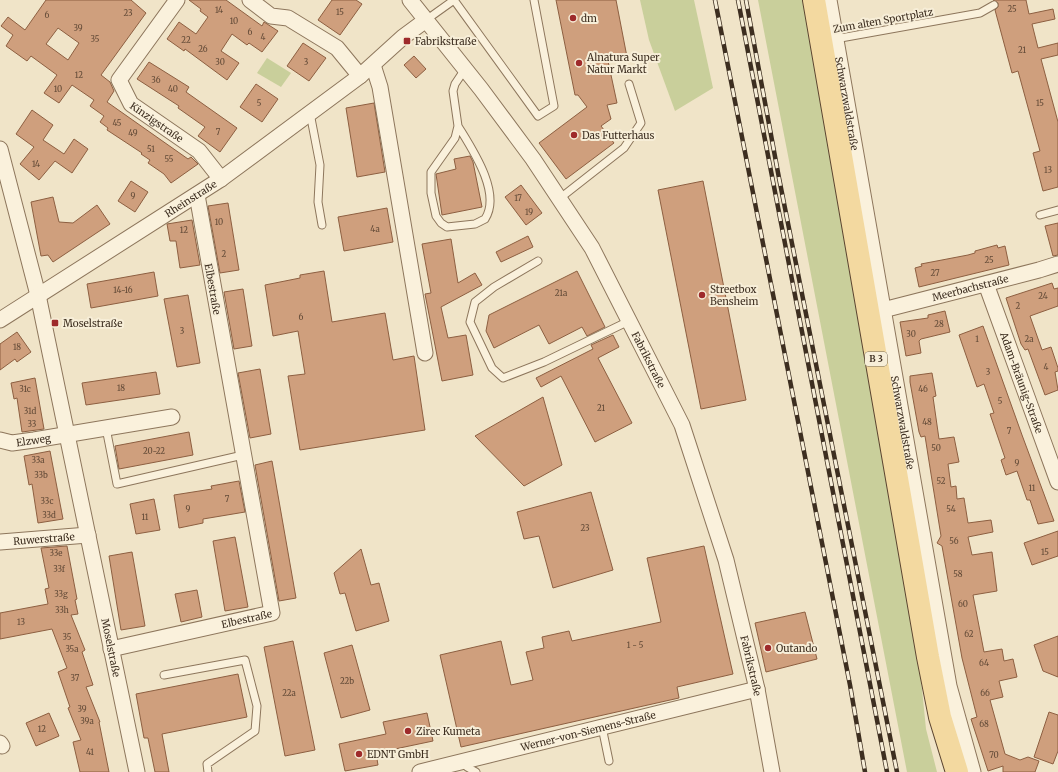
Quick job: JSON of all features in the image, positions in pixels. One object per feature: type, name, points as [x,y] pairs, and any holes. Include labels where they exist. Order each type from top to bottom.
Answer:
[{"type":"main road","name":"Schwarzwaldstraße","points":[[814,0],[829,40],[928,657],[940,716],[957,772]]},
{"type":"street","name":"Kinzigstraße","points":[[178,0],[119,80],[131,104],[199,151],[221,178]]},
{"type":"street","points":[[250,0],[271,16],[288,18],[337,48],[360,76]]},
{"type":"street","name":"Fabrikstraße","points":[[410,0],[465,69],[533,159],[592,248],[682,425],[726,560],[757,689],[772,772]]},
{"type":"street","name":"Schwarzwaldstraße","points":[[829,0],[829,40],[883,310],[949,686],[973,772]]},
{"type":"street","name":"Rheinstraße","points":[[0,320],[197,195],[360,76],[403,37],[426,20]]},
{"type":"street","points":[[373,64],[380,87],[425,353]]},
{"type":"street","name":"Moselstraße","points":[[0,149],[38,296],[137,772]]},
{"type":"street","name":"Elbestraße","points":[[111,649],[272,613],[197,195]]},
{"type":"street","name":"Meerbachstraße","points":[[883,310],[1058,264]]},
{"type":"street","name":"Adam-Bräunig-Straße","points":[[986,284],[1058,482]]},
{"type":"street","points":[[66,435],[172,417]]},
{"type":"street","name":"Elzweg","points":[[0,440],[12,443],[66,435]]},
{"type":"street","name":"Ruwerstraße","points":[[0,542],[88,535]]},
{"type":"street","name":"Werner-von-Siemens-Straße","points":[[420,772],[757,689]]},
{"type":"lane","points":[[426,20],[454,0],[538,116],[554,106],[534,0]]},
{"type":"lane","name":"Zum alten Sportplatz","points":[[829,40],[980,13],[994,5]]},
{"type":"lane","points":[[458,126],[482,165],[489,195],[490,207],[485,219],[476,224],[447,227],[441,224],[436,216],[430,183],[434,166],[455,138],[458,126],[453,91],[455,84],[465,69]]},
{"type":"lane","points":[[560,199],[624,148],[641,123],[629,84]]},
{"type":"lane","points":[[310,113],[320,165],[318,202],[322,225]]},
{"type":"lane","points":[[1040,214],[1058,210]]},
{"type":"lane","points":[[538,262],[494,287],[475,302],[470,322],[492,368],[504,378],[544,362],[629,321]]},
{"type":"lane","points":[[106,428],[117,484],[243,455]]},
{"type":"lane","points":[[164,675],[245,660],[257,706],[255,731],[207,764],[208,772]]},
{"type":"lane","points":[[602,727],[609,761]]},
{"type":"lane","points":[[467,767],[476,772]]},
{"type":"green space","points":[[640,0],[694,0],[713,88],[675,111],[649,40]]},
{"type":"green space","points":[[758,0],[805,0],[919,659],[926,729],[937,772],[907,772]]},
{"type":"green space","points":[[267,58],[291,73],[281,87],[257,73]]},
{"type":"building","points":[[46,0],[131,0],[146,13],[101,75],[110,82],[114,91],[107,102],[188,159],[191,157],[198,164],[171,183],[164,174],[148,163],[150,160],[141,154],[142,153],[107,130],[108,128],[100,122],[104,116],[90,106],[94,100],[72,85],[59,103],[44,93],[57,75],[31,56],[27,61],[6,46],[13,35],[1,26],[8,17],[25,30]],"holes":[[[58,28],[79,43],[68,60],[46,44]]]},
{"type":"building","points":[[189,0],[226,0],[262,26],[264,22],[278,31],[262,52],[249,43],[247,45],[232,34],[221,51],[239,63],[227,80],[185,49],[184,51],[167,39],[179,22],[196,34],[208,17],[200,11],[201,9]]},
{"type":"building","points":[[332,0],[356,0],[362,4],[340,35],[318,20]]},
{"type":"building","points":[[556,0],[616,0],[627,57],[608,61],[617,103],[607,105],[611,119],[601,126],[614,143],[566,179],[539,143],[587,107],[578,95],[575,95]]},
{"type":"building","points":[[993,0],[1026,0],[1029,14],[1053,9],[1055,19],[1032,24],[1038,48],[1058,43],[1058,55],[1041,59],[1058,122],[1058,187],[1043,191],[1033,153],[1040,151],[1018,71],[1012,73],[995,10],[998,7],[998,3]]},
{"type":"building","points":[[303,43],[326,58],[309,81],[287,66]]},
{"type":"building","points":[[414,56],[426,69],[416,78],[404,65]]},
{"type":"building","points":[[149,62],[189,87],[186,92],[237,128],[220,152],[198,136],[205,127],[178,108],[179,106],[137,79]]},
{"type":"building","points":[[256,84],[278,99],[262,122],[240,107]]},
{"type":"building","points":[[374,103],[385,172],[357,177],[346,108]]},
{"type":"building","points":[[32,110],[53,125],[43,140],[64,154],[74,139],[88,149],[72,173],[55,161],[39,180],[20,164],[34,147],[16,134]]},
{"type":"building","points":[[470,156],[473,162],[482,207],[442,215],[436,174],[456,169],[454,159]]},
{"type":"building","points":[[131,181],[148,192],[135,212],[118,201]]},
{"type":"building","name":"Streetbox Bensheim","points":[[703,181],[746,400],[701,409],[658,190]]},
{"type":"building","points":[[521,185],[542,213],[526,225],[505,197]]},
{"type":"building","points":[[53,197],[59,222],[73,223],[97,205],[110,224],[53,262],[48,255],[41,256],[31,202]]},
{"type":"building","points":[[228,203],[239,270],[220,273],[208,206]]},
{"type":"building","points":[[387,208],[393,242],[344,251],[338,217]]},
{"type":"building","points":[[192,220],[200,265],[180,268],[176,241],[170,241],[167,224]]},
{"type":"building","points":[[1058,223],[1058,255],[1053,256],[1045,226]]},
{"type":"building","points":[[528,236],[533,247],[501,262],[496,252]]},
{"type":"building","points":[[451,239],[458,283],[475,273],[482,285],[441,307],[448,338],[466,335],[473,375],[442,381],[425,294],[431,293],[422,244]]},
{"type":"building","points":[[997,245],[998,248],[1005,246],[1009,265],[919,287],[915,268],[922,266],[921,264],[968,255],[975,253],[975,251]]},
{"type":"building","points":[[324,271],[332,322],[385,313],[393,360],[414,356],[425,430],[300,450],[288,376],[305,374],[298,331],[273,336],[265,285],[300,278],[300,275]]},
{"type":"building","points":[[577,271],[605,327],[587,336],[582,327],[549,344],[539,325],[494,348],[486,331],[489,315]]},
{"type":"building","points":[[154,272],[158,296],[91,308],[87,284]]},
{"type":"building","points":[[1052,283],[1054,289],[1058,288],[1058,306],[1030,316],[1042,350],[1051,347],[1058,368],[1058,371],[1055,372],[1058,390],[1045,395],[1028,349],[1025,350],[1021,344],[1006,298]]},
{"type":"building","points":[[243,289],[252,346],[234,349],[224,292]]},
{"type":"building","points":[[188,295],[200,363],[177,367],[164,299]]},
{"type":"building","points":[[945,311],[950,332],[921,339],[919,341],[921,353],[906,356],[900,322],[928,318],[928,315]]},
{"type":"building","points":[[983,326],[1054,521],[1038,524],[1030,500],[1027,500],[1017,471],[1006,475],[1001,460],[1005,458],[990,414],[994,413],[984,384],[977,387],[959,335]]},
{"type":"building","points":[[17,332],[31,352],[17,362],[15,359],[0,370],[0,344]]},
{"type":"building","points":[[613,335],[619,347],[598,358],[632,423],[595,442],[561,376],[541,387],[536,378],[593,349],[591,345]]},
{"type":"building","points":[[260,369],[271,434],[250,438],[238,373]]},
{"type":"building","points":[[156,372],[160,394],[86,405],[82,383]]},
{"type":"building","points":[[932,373],[936,396],[933,397],[939,439],[954,437],[959,462],[948,464],[951,487],[956,486],[957,499],[964,498],[968,523],[991,520],[993,532],[968,537],[972,555],[992,552],[997,591],[973,595],[984,652],[1002,649],[1004,661],[1013,659],[1017,677],[999,681],[1003,697],[990,700],[1005,754],[1020,760],[1028,757],[1039,761],[1035,772],[1003,772],[1003,766],[988,771],[971,719],[977,717],[962,658],[942,546],[937,543],[941,536],[925,436],[921,437],[919,432],[910,382],[910,376]]},
{"type":"building","points":[[35,378],[44,429],[22,432],[17,398],[14,399],[11,383]]},
{"type":"building","points":[[543,397],[562,465],[524,486],[475,436]]},
{"type":"building","points":[[189,432],[193,455],[119,469],[115,446]]},
{"type":"building","points":[[50,451],[63,519],[38,523],[32,484],[29,485],[24,456]]},
{"type":"building","points":[[272,461],[296,598],[279,601],[255,465]]},
{"type":"building","points":[[239,481],[245,512],[203,519],[203,523],[179,528],[174,495],[212,489],[211,486]]},
{"type":"building","points":[[591,492],[613,570],[553,588],[539,536],[524,539],[517,512]]},
{"type":"building","points":[[154,499],[160,530],[136,534],[130,504]]},
{"type":"building","points":[[1058,531],[1058,556],[1032,565],[1024,543]]},
{"type":"building","points":[[235,537],[248,607],[225,611],[213,541]]},
{"type":"building","points":[[67,546],[77,599],[75,600],[78,614],[71,615],[85,650],[82,652],[93,685],[86,687],[100,722],[109,772],[80,772],[73,742],[81,740],[68,708],[70,707],[58,672],[67,668],[52,629],[0,639],[0,613],[48,604],[45,589],[49,588],[41,548]]},
{"type":"building","points":[[704,546],[733,674],[677,687],[679,698],[461,747],[440,655],[501,641],[511,685],[533,680],[526,652],[544,648],[542,637],[569,631],[572,641],[661,622],[647,558]]},
{"type":"building","points":[[361,549],[371,585],[379,583],[389,621],[356,631],[345,593],[340,594],[334,573]]},
{"type":"building","points":[[132,552],[145,626],[121,630],[109,556]]},
{"type":"building","points":[[197,590],[202,617],[181,622],[175,594]]},
{"type":"building","points":[[805,612],[817,659],[766,672],[755,623]]},
{"type":"building","points":[[1058,636],[1058,677],[1043,671],[1034,645]]},
{"type":"building","points":[[293,641],[315,750],[285,756],[264,647]]},
{"type":"building","points":[[352,645],[370,710],[341,718],[324,653]]},
{"type":"building","points":[[238,674],[247,717],[162,734],[169,772],[155,772],[148,738],[144,738],[136,694]]},
{"type":"building","points":[[1049,712],[1058,715],[1058,751],[1053,764],[1034,757]]},
{"type":"building","points":[[49,713],[59,736],[36,746],[26,723]]},
{"type":"building","points":[[427,713],[433,741],[376,753],[378,765],[345,771],[339,744],[386,734],[383,722]]},
{"type":"railway","points":[[715,0],[850,685],[865,772]]},
{"type":"railway","points":[[738,0],[887,772]]},
{"type":"railway","points":[[746,0],[779,178],[897,772]]},
{"type":"place","name":"dm","points":[[573,18]]},
{"type":"place","name":"Fabrikstraße","points":[[407,41]]},
{"type":"place","name":"Alnatura Super Natur Markt","points":[[579,63]]},
{"type":"place","name":"Das Futterhaus","points":[[574,135]]},
{"type":"place","name":"Streetbox Bensheim","points":[[702,295]]},
{"type":"place","name":"Moselstraße","points":[[55,323]]},
{"type":"place","name":"Outando","points":[[768,648]]},
{"type":"place","name":"Zirec Kumeta","points":[[408,731]]},
{"type":"place","name":"EDNT GmbH","points":[[359,754]]}]
